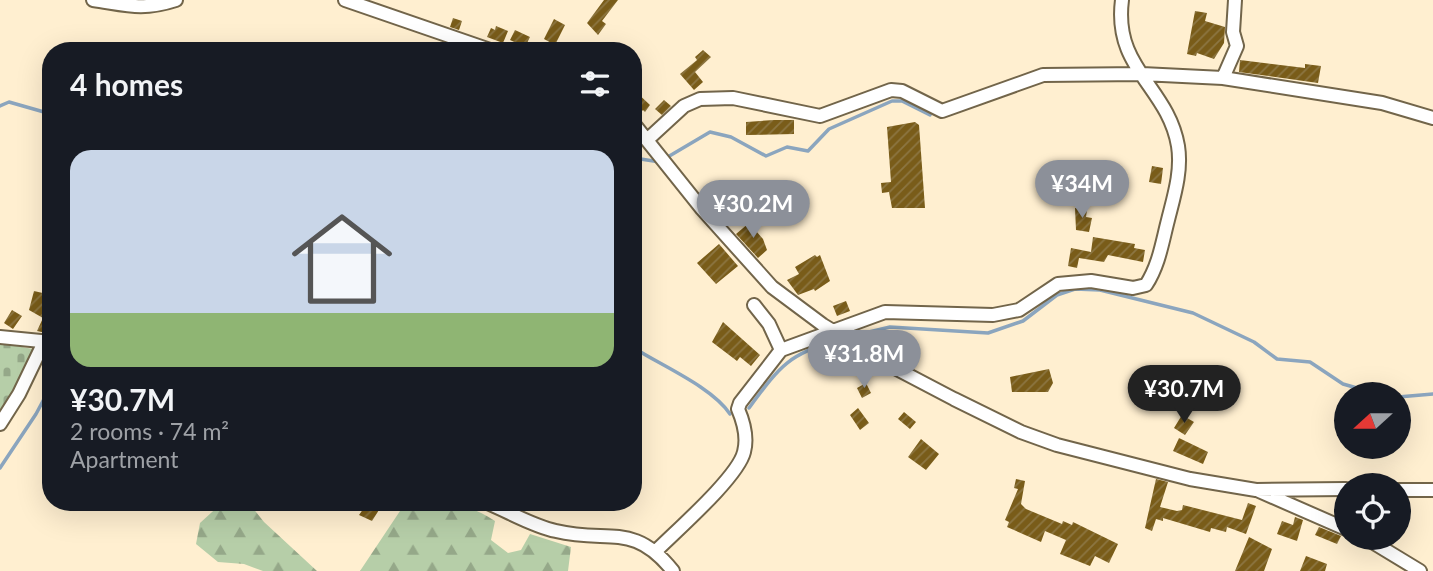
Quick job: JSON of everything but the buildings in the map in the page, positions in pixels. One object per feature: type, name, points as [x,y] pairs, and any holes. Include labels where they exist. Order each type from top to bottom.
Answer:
[{"type":"street","points":[[93,0],[138,9],[152,8],[176,0]]},
{"type":"street","points":[[345,0],[468,42]]},
{"type":"street","points":[[656,551],[739,465],[745,441],[744,423],[738,409],[740,403],[781,351],[831,330],[885,312],[1007,314],[1027,306],[1058,284],[1075,281],[1133,288],[1146,285],[1156,270],[1179,170],[1178,145],[1168,118],[1122,41],[1119,24],[1122,0]]},
{"type":"street","points":[[1223,78],[1237,46],[1233,32],[1236,0]]},
{"type":"street","points":[[647,140],[684,106],[700,99],[733,98],[820,117],[891,90],[902,91],[942,111],[1043,75],[1142,74],[1223,78],[1381,103],[1433,118]]},
{"type":"street","points":[[642,134],[759,274],[831,330],[893,367],[1021,432],[1056,445],[1189,479],[1256,490],[1334,489]]},
{"type":"street","points":[[754,305],[763,314],[781,351]]},
{"type":"street","points":[[0,337],[42,341]]},
{"type":"street","points":[[0,424],[42,351]]},
{"type":"street","points":[[1256,490],[1334,523]]},
{"type":"street","points":[[1411,490],[1433,490]]},
{"type":"street","points":[[507,511],[555,531],[631,538],[656,551],[673,571]]},
{"type":"street","points":[[1385,550],[1420,571]]},
{"type":"green space","points":[[0,343],[33,349],[35,352],[16,389],[0,410]]},
{"type":"green space","points":[[213,511],[255,511],[317,571],[263,571],[244,564],[218,562],[196,544],[200,523]]},
{"type":"green space","points":[[400,511],[476,511],[495,521],[491,540],[508,553],[521,550],[530,534],[571,547],[568,571],[360,571]]},
{"type":"waterway","points":[[666,158],[710,132],[731,137],[766,156],[787,147],[808,151],[829,129],[892,101],[902,101],[930,115]]},
{"type":"waterway","points":[[0,106],[9,102],[42,111]]},
{"type":"waterway","points":[[642,159],[660,162]]},
{"type":"waterway","points":[[848,337],[890,327],[988,333],[1023,321],[1057,295],[1075,289],[1100,290],[1193,313],[1254,342],[1277,359],[1310,362],[1340,382]]},
{"type":"waterway","points":[[749,408],[787,363],[808,350],[840,339]]},
{"type":"waterway","points":[[642,353],[699,386],[730,414]]},
{"type":"waterway","points":[[1411,396],[1433,394]]},
{"type":"waterway","points":[[0,468],[42,403]]}]
